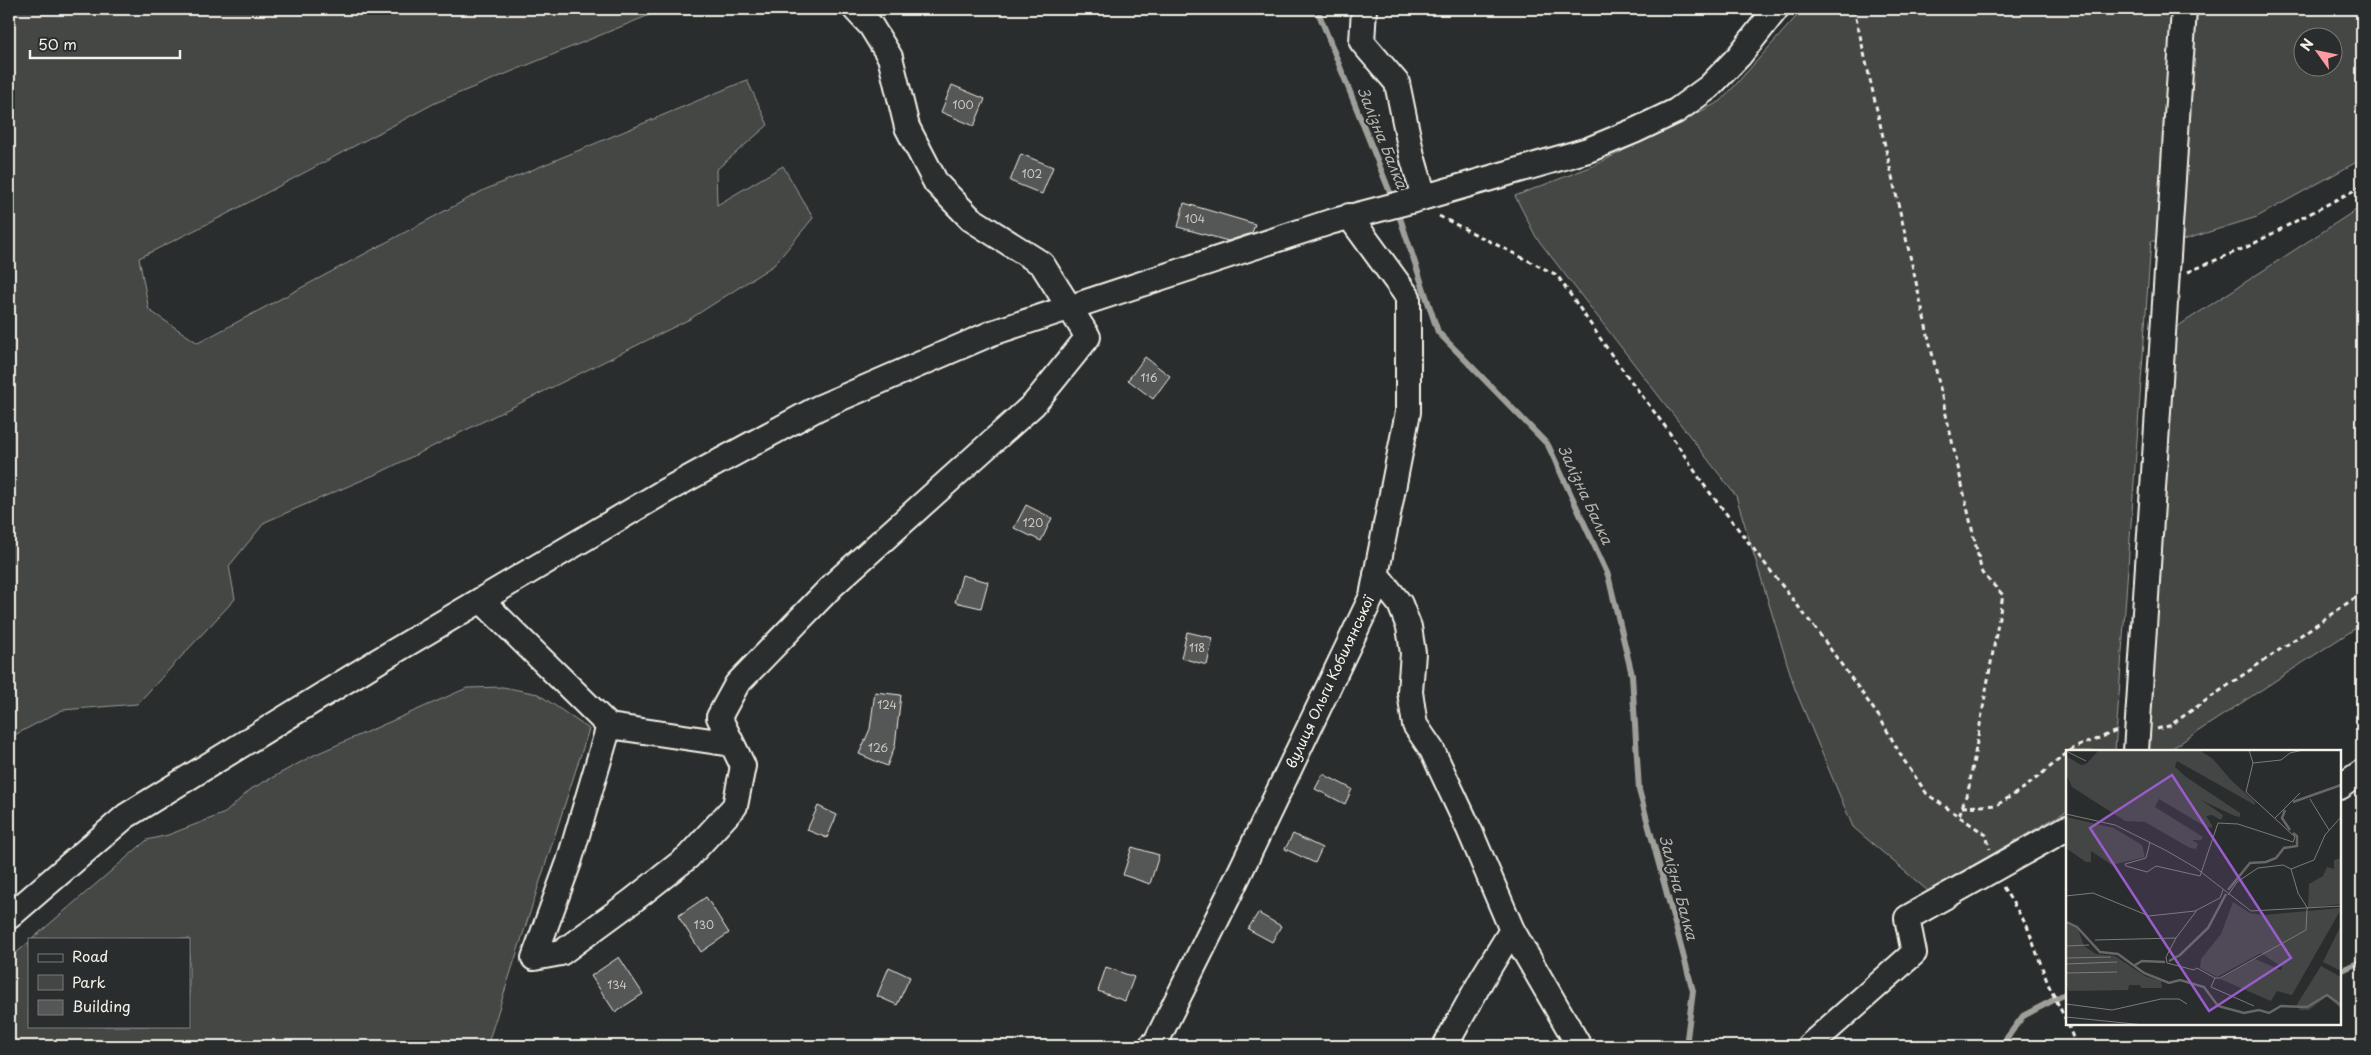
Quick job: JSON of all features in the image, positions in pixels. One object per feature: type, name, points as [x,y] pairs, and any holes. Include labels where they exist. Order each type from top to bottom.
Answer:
[{"type":"street","points":[[609,726],[569,862],[534,958],[561,953],[632,902],[688,857],[736,806],[742,766],[719,717],[737,684],[834,584],[1034,404],[1088,337],[1042,264],[971,219],[936,183],[907,127],[890,57],[872,26],[855,9]]},
{"type":"street","points":[[1364,9],[1362,42],[1397,83],[1412,156],[1414,200]]},
{"type":"street","points":[[9,917],[126,816],[481,600],[665,491],[818,408],[992,333],[1352,216],[1588,150],[1676,111],[1709,87],[1739,56],[1776,9]]},
{"type":"street","points":[[2137,740],[2184,9]]},
{"type":"street","name":"вулиця Ольги Кобилянської","points":[[1150,1046],[1156,1042],[1372,596],[1408,412],[1408,297],[1352,216]]},
{"type":"street","points":[[1376,574],[1400,604],[1409,627],[1413,653],[1410,692],[1415,725],[1432,750],[1465,820],[1512,930],[1579,1046]]},
{"type":"street","points":[[481,600],[609,726],[732,744]]},
{"type":"street","points":[[2341,786],[2362,772]]},
{"type":"street","points":[[1810,1046],[1914,953],[1907,918],[2066,829]]},
{"type":"street","points":[[1445,1046],[1512,930]]},
{"type":"path","points":[[1854,9],[1982,573],[2003,595],[1969,787],[1959,816]]},
{"type":"path","points":[[2166,281],[2249,246],[2362,186]]},
{"type":"path","points":[[1414,200],[1557,275],[1613,357],[1667,429],[1704,485],[1818,632],[1880,718],[1903,759],[1927,794],[1986,835],[1995,869],[2007,896],[2027,926],[2050,988],[2066,1019]]},
{"type":"path","points":[[2072,750],[2111,732],[2131,727],[2137,740],[2149,731],[2169,726],[2362,593]]},
{"type":"path","points":[[1962,807],[1997,805],[2027,786],[2066,754]]},
{"type":"path","points":[[2069,1025],[2076,1046]]},
{"type":"green space","points":[[9,9],[664,9],[435,103],[223,216],[139,258],[149,310],[198,343],[484,190],[747,80],[768,125],[716,170],[717,205],[783,166],[813,218],[774,265],[690,319],[381,472],[265,522],[229,566],[235,599],[137,704],[62,710],[9,738]]},
{"type":"green space","points":[[1803,9],[2362,9],[2362,159],[2257,217],[2177,242],[2151,241],[2115,750],[2066,750],[2066,812],[1928,891],[1853,827],[1795,689],[1736,496],[1536,237],[1515,196],[1593,166],[1721,101]]},
{"type":"green space","points":[[2362,206],[2362,624],[2170,750],[2148,750],[2172,330]]},
{"type":"green space","points":[[503,687],[538,694],[589,729],[487,1046],[9,1046],[9,959],[28,943],[28,1028],[190,1028],[190,938],[33,938],[147,840],[168,835],[225,813],[251,789],[314,755],[467,688]]},
{"type":"building","points":[[952,85],[985,99],[974,126],[941,112]]},
{"type":"building","points":[[1021,154],[1053,167],[1042,194],[1010,181]]},
{"type":"building","points":[[1184,203],[1255,224],[1252,233],[1228,241],[1178,227]]},
{"type":"building","points":[[1145,357],[1170,376],[1153,399],[1128,380]]},
{"type":"building","points":[[1026,505],[1052,518],[1041,541],[1014,528]]},
{"type":"building","points":[[962,575],[988,582],[981,608],[955,602]]},
{"type":"building","points":[[1187,632],[1213,638],[1207,665],[1181,658]]},
{"type":"building","points":[[875,692],[901,695],[895,746],[887,766],[859,754],[870,729]]},
{"type":"building","points":[[1323,774],[1352,789],[1345,804],[1315,789]]},
{"type":"building","points":[[818,806],[837,815],[827,838],[807,830]]},
{"type":"building","points":[[1293,834],[1322,848],[1315,863],[1285,849]]},
{"type":"building","points":[[1132,847],[1159,855],[1150,884],[1123,875]]},
{"type":"building","points":[[706,897],[729,933],[701,952],[678,916]]},
{"type":"building","points":[[1258,913],[1281,926],[1272,942],[1248,929]]},
{"type":"building","points":[[619,957],[643,994],[615,1012],[591,976]]},
{"type":"building","points":[[889,967],[910,977],[897,1005],[877,996]]},
{"type":"building","points":[[1106,967],[1134,977],[1125,1001],[1098,991]]},
{"type":"waterway","name":"Залізна Балка","points":[[1317,9],[1393,200]]},
{"type":"waterway","name":"Залізна Балка","points":[[1397,209],[1438,332],[1548,445],[1608,575],[1632,675],[1639,790],[1693,991],[1686,1046]]},
{"type":"waterway","points":[[2341,971],[2362,961]]},
{"type":"waterway","points":[[2001,1046],[2023,1016],[2066,994]]}]
